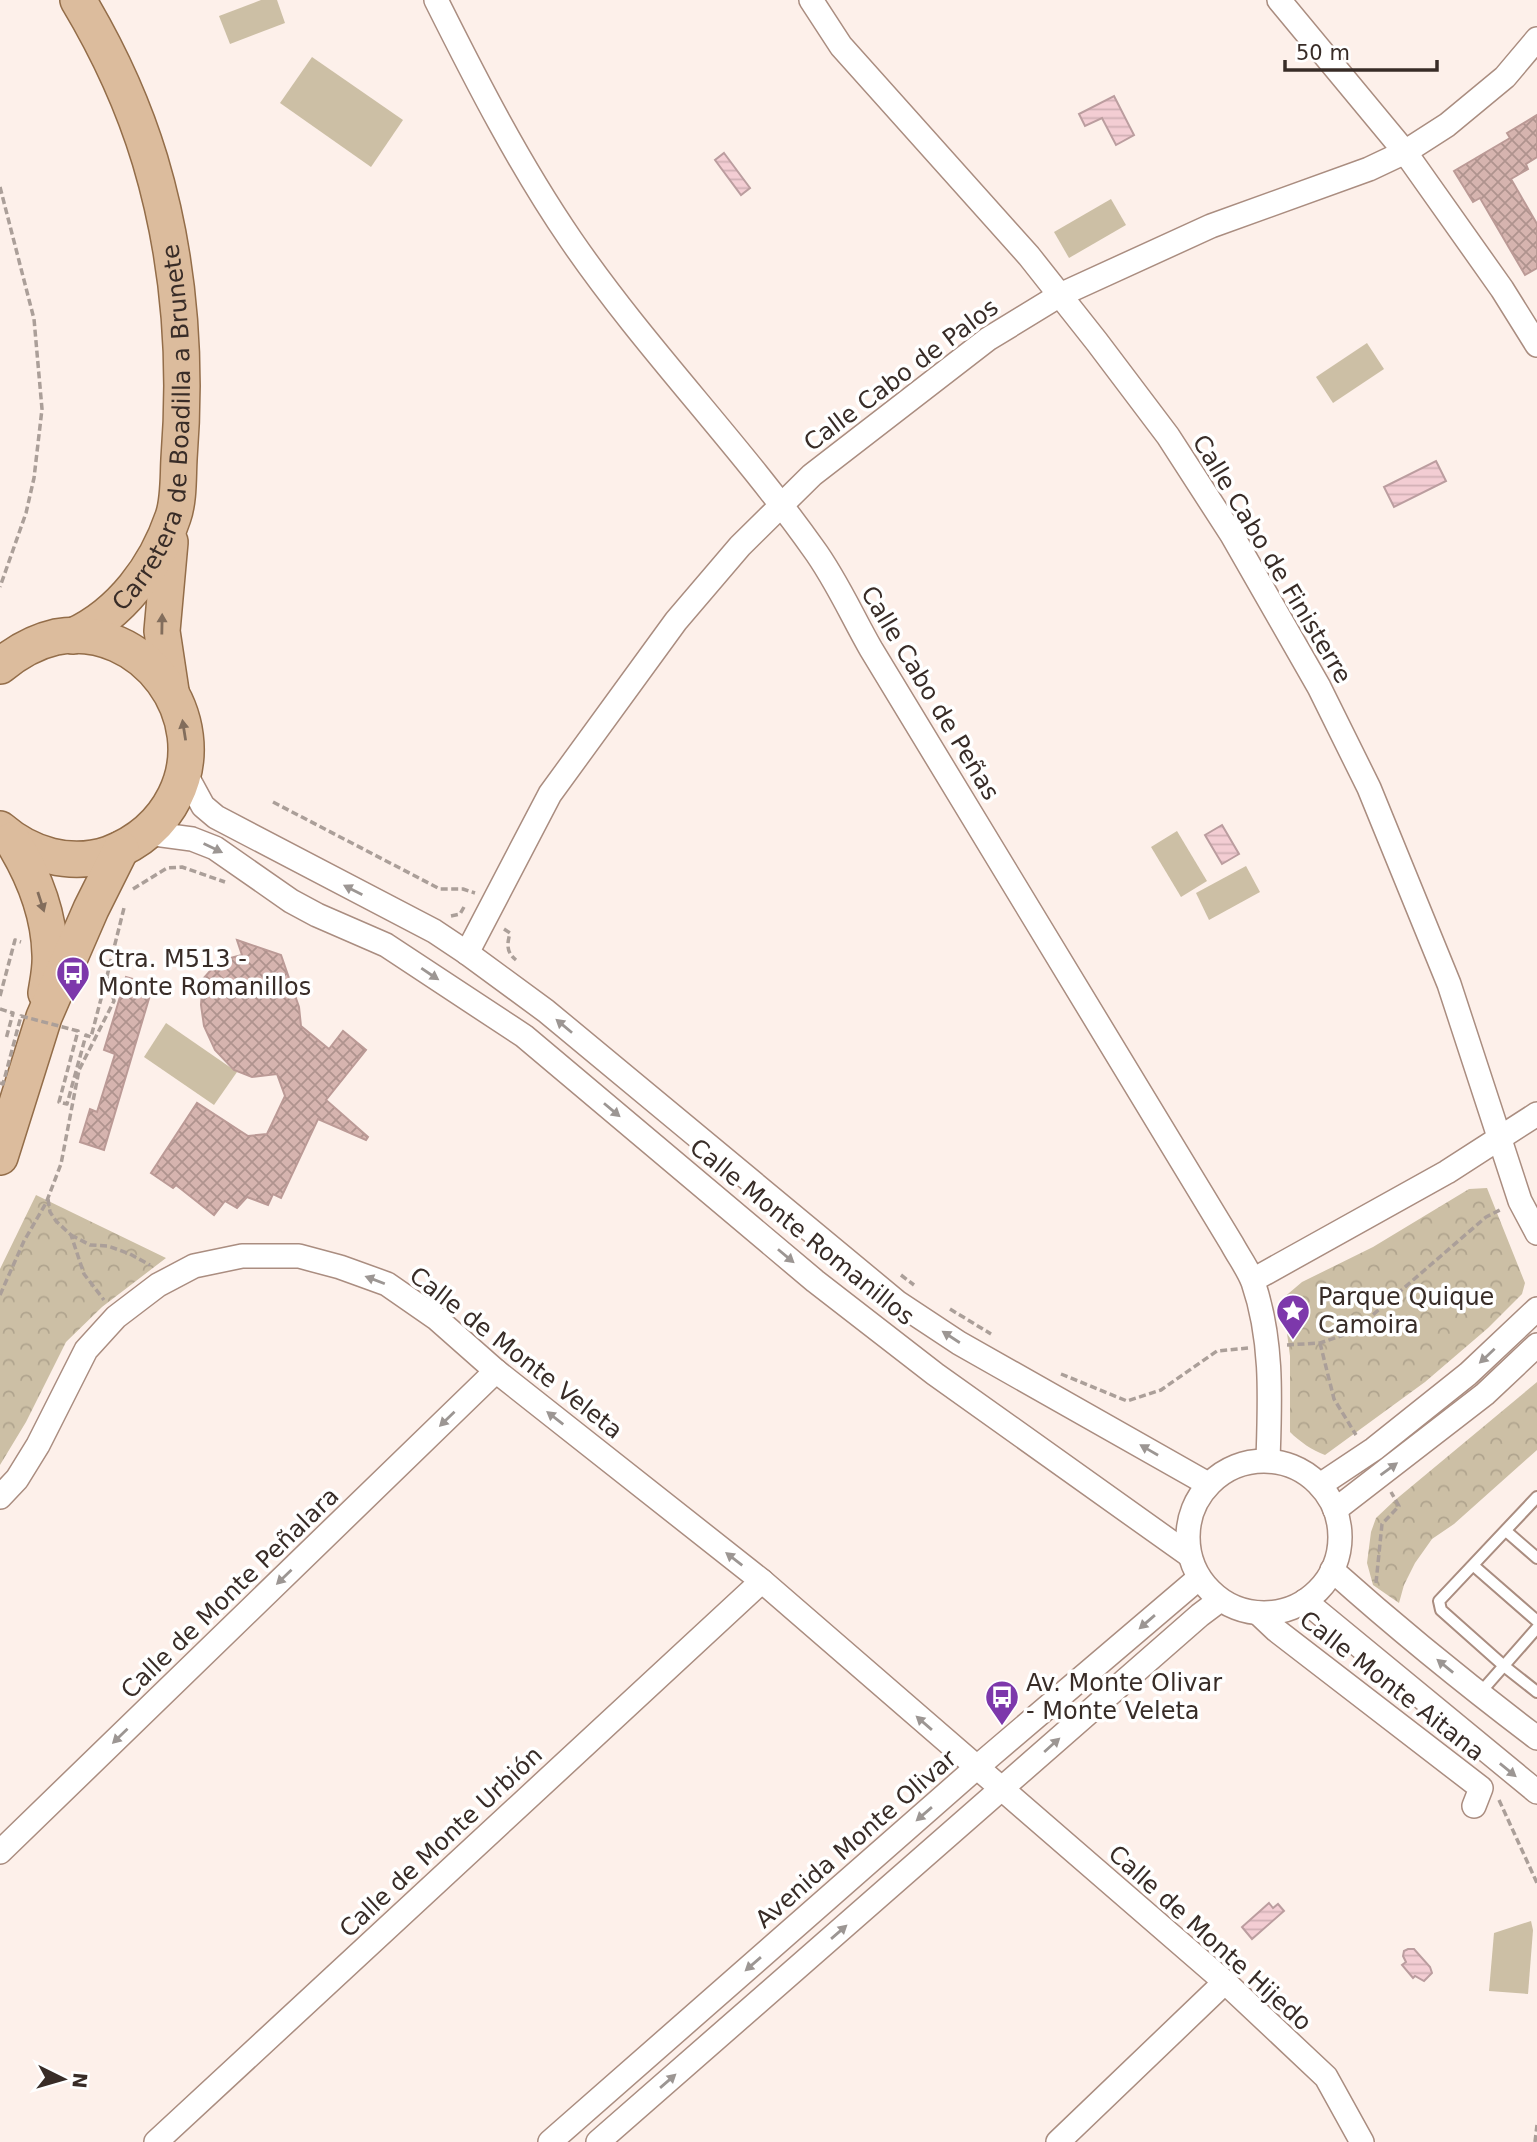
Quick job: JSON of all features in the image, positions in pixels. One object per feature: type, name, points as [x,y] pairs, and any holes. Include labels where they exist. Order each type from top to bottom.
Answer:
[{"type":"main road","name":"Carretera de Boadilla a Brunete","points":[[73,636],[102,620],[134,589],[159,549],[174,514],[182,428],[183,365],[177,290],[165,218],[149,158],[123,85],[78,0]]},
{"type":"main road","points":[[0,1157],[44,1017],[91,908],[134,841],[171,805],[184,771],[187,750],[185,730],[172,691],[162,631],[174,514]]},
{"type":"main road","points":[[5,658],[43,641],[73,636],[97,638],[140,656],[158,672],[172,691]]},
{"type":"main road","points":[[6,834],[29,849],[65,859],[103,856],[134,841]]},
{"type":"main road","points":[[6,834],[32,878],[46,917],[50,955],[44,1017]]},
{"type":"street","name":"Calle Cabo de Peñas","points":[[436,0],[492,112],[571,240],[659,357],[781,505],[815,551],[871,649],[1253,1280],[1267,1333],[1271,1388],[1268,1460]]},
{"type":"street","name":"Calle Cabo de Finisterre","points":[[811,0],[841,46],[1029,256],[1060,295],[1168,436],[1231,535],[1319,687],[1369,788],[1439,960],[1520,1201],[1537,1233]]},
{"type":"street","points":[[1279,0],[1405,152],[1502,289],[1537,345]]},
{"type":"street","name":"Calle Cabo de Palos","points":[[467,953],[485,907],[550,794],[676,621],[740,546],[812,475],[988,339],[1060,295],[1211,226],[1369,169],[1405,152],[1447,125],[1505,77],[1537,39]]},
{"type":"street","name":"Calle Monte Romanillos","points":[[184,771],[203,806],[216,817],[435,931],[516,989],[897,1302],[959,1343],[1208,1485]]},
{"type":"street","name":"Calle Monte Romanillos","points":[[134,841],[192,839],[215,848],[291,901],[386,945],[524,1036],[815,1281],[935,1374],[1189,1555]]},
{"type":"street","points":[[386,945],[384,927],[402,915]]},
{"type":"street","points":[[489,1013],[496,1014],[503,1009],[516,989]]},
{"type":"street","points":[[1253,1280],[1447,1172],[1537,1114]]},
{"type":"street","name":"Calle de Monte Veleta","points":[[0,1497],[17,1479],[38,1445],[86,1350],[118,1316],[158,1285],[194,1266],[243,1256],[299,1256],[340,1267],[387,1284],[436,1318],[496,1371],[762,1581],[1001,1790]]},
{"type":"street","points":[[1320,1485],[1374,1449],[1468,1374],[1537,1309]]},
{"type":"street","points":[[1335,1510],[1485,1394],[1537,1345]]},
{"type":"street","name":"Calle de Monte Peñalara","points":[[0,1853],[496,1371]]},
{"type":"street","points":[[1268,1460],[1305,1472],[1320,1485],[1335,1510],[1340,1530],[1332,1570],[1321,1587],[1305,1601],[1290,1608],[1258,1613],[1238,1609],[1220,1600],[1199,1578],[1189,1555],[1188,1530],[1194,1506],[1208,1485],[1225,1471],[1245,1462],[1268,1460]]},
{"type":"street","points":[[1332,1570],[1479,1694],[1537,1738]]},
{"type":"street","name":"Avenida Monte Olivar","points":[[550,2142],[574,2134],[607,2092],[976,1768],[1199,1578]]},
{"type":"street","name":"Calle de Monte Urbión","points":[[156,2142],[762,1581]]},
{"type":"street","points":[[598,2142],[1220,1600]]},
{"type":"street","points":[[1305,1601],[1537,1792]]},
{"type":"street","name":"Calle Monte Aitana","points":[[1258,1613],[1287,1639],[1481,1788],[1474,1806]]},
{"type":"street","points":[[1454,1725],[1479,1694]]},
{"type":"street","name":"Calle de Monte Hijedo","points":[[1001,1790],[1225,1982],[1326,2077],[1362,2142]]},
{"type":"street","points":[[1058,2142],[1225,1982]]},
{"type":"street","points":[[607,2092],[628,2116]]},
{"type":"lane","points":[[1537,1497],[1439,1601],[1441,1609],[1537,1692]]},
{"type":"lane","points":[[1506,1531],[1537,1558]]},
{"type":"lane","points":[[1474,1566],[1537,1621]]},
{"type":"lane","points":[[1479,1694],[1537,1628]]},
{"type":"path","points":[[0,187],[34,320],[42,409],[34,478],[26,513],[0,587]]},
{"type":"path","points":[[273,802],[440,889],[463,889],[510,933],[507,945],[511,956],[522,965]]},
{"type":"path","points":[[127,895],[135,886],[167,868],[182,867],[228,883],[240,864]]},
{"type":"path","points":[[440,910],[452,916],[460,914],[465,906],[485,907]]},
{"type":"path","points":[[0,1083],[3,1084],[21,1016],[78,1031],[59,1101],[67,1104],[86,1035],[90,1037],[124,908]]},
{"type":"path","points":[[0,996],[15,940],[21,942]]},
{"type":"path","points":[[0,1296],[24,1241],[46,1203],[61,1164],[79,1070],[114,1001],[107,976]]},
{"type":"path","points":[[0,1009],[13,1013],[3,1049]]},
{"type":"path","points":[[48,1194],[50,1212],[71,1236],[90,1245],[108,1246],[130,1254],[151,1266],[160,1266],[173,1277]]},
{"type":"path","points":[[1051,1368],[1074,1381],[1127,1401],[1161,1390],[1217,1351],[1320,1343],[1353,1332],[1486,1217],[1520,1201]]},
{"type":"path","points":[[71,1236],[91,1286],[118,1316]]},
{"type":"path","points":[[901,1275],[921,1291]]},
{"type":"path","points":[[942,1304],[995,1336]]},
{"type":"path","points":[[1535,2142],[1537,2125]]},
{"type":"green space","points":[[261,0],[277,0],[285,23],[230,44],[219,16]]},
{"type":"green space","points":[[312,57],[403,120],[371,167],[280,103]]},
{"type":"green space","points":[[1111,199],[1126,225],[1069,258],[1054,232]]},
{"type":"green space","points":[[1367,343],[1384,369],[1333,403],[1316,377]]},
{"type":"green space","points":[[1177,831],[1207,881],[1181,897],[1151,847]]},
{"type":"green space","points":[[1246,866],[1260,892],[1209,920],[1196,893]]},
{"type":"green space","points":[[166,1023],[237,1072],[214,1105],[144,1057]]},
{"type":"green space","points":[[1487,1188],[1525,1283],[1522,1294],[1488,1328],[1425,1382],[1325,1455],[1315,1451],[1290,1432],[1290,1356],[1280,1309],[1282,1299],[1302,1282],[1373,1247],[1469,1189]]},
{"type":"green space","points":[[36,1195],[166,1258],[102,1307],[66,1342],[26,1422],[0,1465],[0,1269]]},
{"type":"green space","points":[[1537,1382],[1537,1450],[1454,1524],[1432,1539],[1415,1563],[1399,1603],[1373,1585],[1367,1563],[1371,1532],[1376,1518]]},
{"type":"green space","points":[[1531,1921],[1533,1930],[1528,1994],[1489,1991],[1494,1933]]},
{"type":"shaded area","points":[[1114,96],[1134,135],[1116,145],[1102,118],[1085,126],[1079,114]]},
{"type":"shaded area","points":[[724,153],[750,188],[741,195],[715,160]]},
{"type":"shaded area","points":[[1436,461],[1446,481],[1394,507],[1384,487]]},
{"type":"shaded area","points":[[1222,825],[1239,854],[1222,864],[1205,835]]},
{"type":"shaded area","points":[[1269,1903],[1273,1908],[1278,1904],[1284,1911],[1252,1939],[1242,1927]]},
{"type":"shaded area","points":[[1414,1949],[1430,1967],[1432,1973],[1424,1981],[1415,1976],[1413,1978],[1402,1965],[1406,1962],[1404,1951]]},
{"type":"building","points":[[1537,115],[1537,157],[1526,164],[1528,169],[1511,179],[1537,224],[1537,268],[1525,275],[1480,198],[1473,202],[1454,171],[1510,138],[1507,133]]},
{"type":"building","points":[[237,940],[281,955],[299,1007],[301,1026],[329,1049],[343,1031],[366,1050],[326,1100],[368,1137],[366,1140],[318,1119],[281,1198],[273,1194],[268,1205],[247,1197],[237,1208],[225,1201],[214,1215],[176,1185],[173,1188],[151,1173],[197,1103],[248,1136],[267,1134],[285,1096],[277,1074],[252,1077],[234,1070],[215,1050],[204,1026],[201,1005],[203,979],[219,961],[242,955]]},
{"type":"building","points":[[126,977],[153,985],[104,1150],[80,1142],[90,1109],[97,1112],[115,1054],[104,1050]]},
{"type":"place","name":"Ctra. M513 - Monte Romanillos","points":[[73,1003]]},
{"type":"place","name":"Parque Quique Camoira","points":[[1293,1341]]},
{"type":"place","name":"Av. Monte Olivar - Monte Veleta","points":[[1002,1727]]}]
